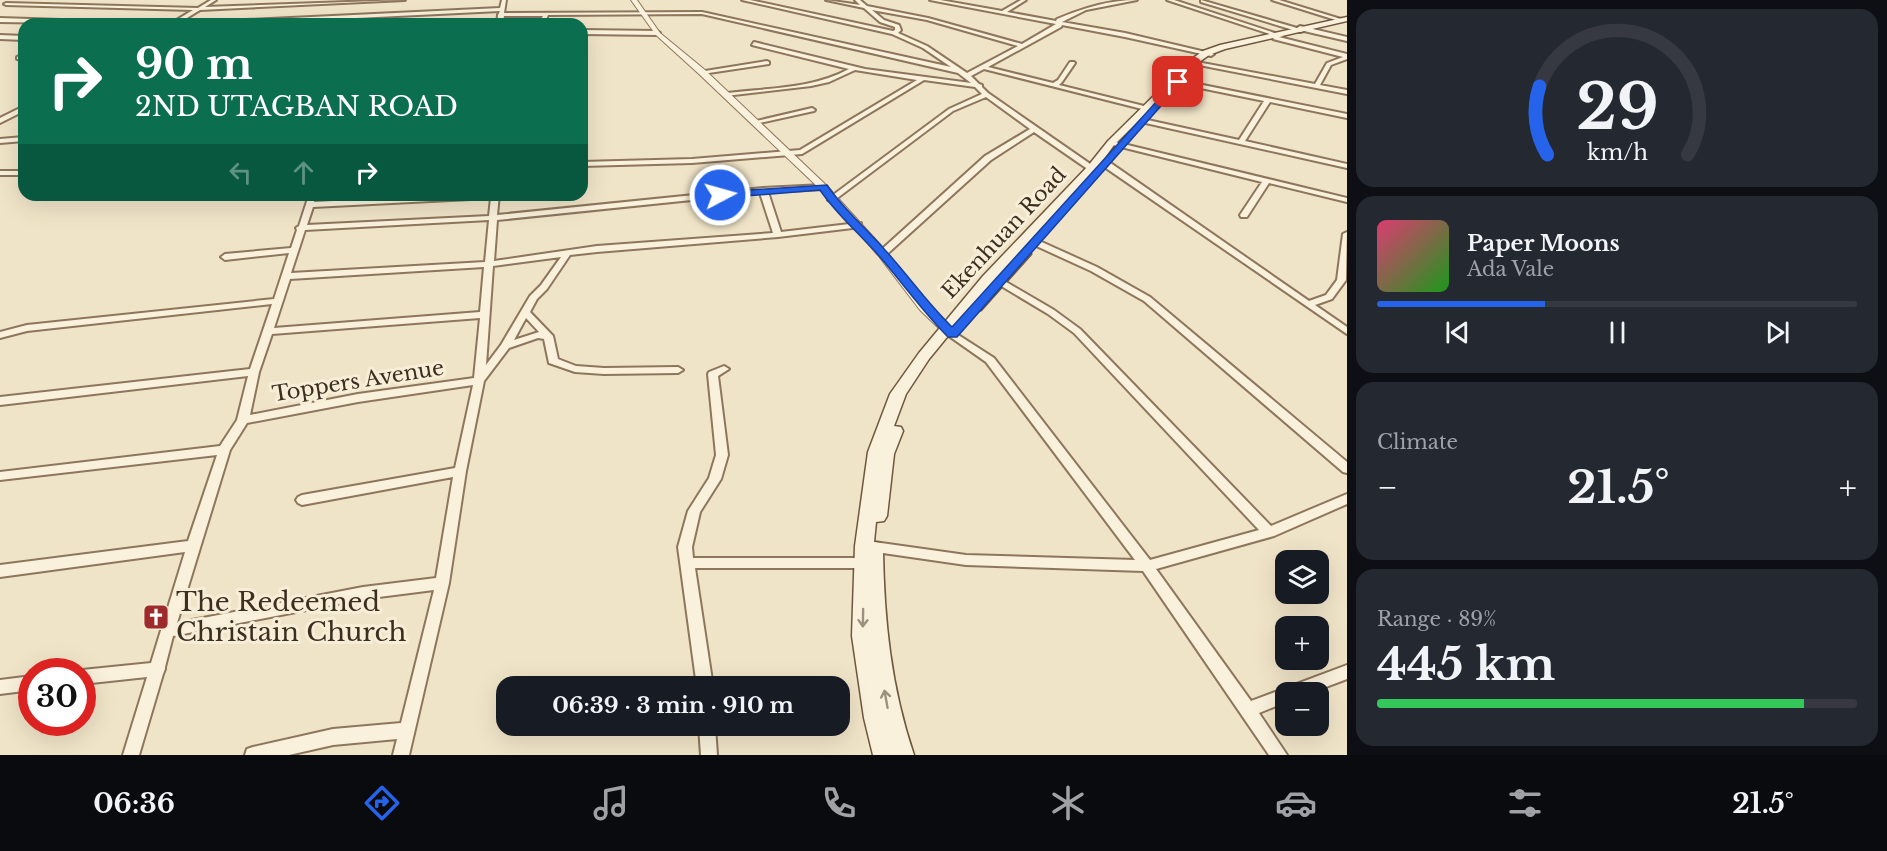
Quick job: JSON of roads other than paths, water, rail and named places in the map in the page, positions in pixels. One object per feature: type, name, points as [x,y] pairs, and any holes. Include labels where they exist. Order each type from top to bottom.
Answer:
[{"type":"main road","name":"Ekenhuan Road","points":[[885,755],[875,718],[862,636],[863,563],[876,452],[898,394],[917,366],[1001,282],[1116,144],[1192,63],[1274,36],[1345,20]]},
{"type":"main road","name":"Ekenhuan Road","points":[[1145,114],[1205,57]]},
{"type":"main road","name":"Ekenhuan Road","points":[[902,755],[889,719],[875,639],[874,547],[886,454],[907,397],[949,332],[988,279],[1099,166]]},
{"type":"street","points":[[183,18],[214,0]]},
{"type":"street","points":[[6,4],[198,9],[403,0]]},
{"type":"street","points":[[504,0],[500,15],[702,13],[959,71]]},
{"type":"street","points":[[634,0],[657,33],[727,95],[823,187],[832,200],[883,253],[949,332],[990,360],[1147,566],[1279,755]]},
{"type":"street","points":[[744,0],[894,33],[926,47],[1034,129],[1099,166],[1347,331]]},
{"type":"street","points":[[828,0],[928,19],[1021,45]]},
{"type":"street","points":[[857,0],[882,21],[897,26],[898,30],[894,33]]},
{"type":"street","points":[[932,0],[1125,35],[1347,92]]},
{"type":"street","points":[[1002,13],[1024,0]]},
{"type":"street","points":[[967,76],[1019,49],[1021,45],[1058,24],[1059,20],[1085,9],[1135,0]]},
{"type":"street","points":[[1169,0],[1274,36],[1347,57]]},
{"type":"street","points":[[1274,0],[1345,20]]},
{"type":"street","points":[[1203,1],[1301,30],[1347,39]]},
{"type":"street","points":[[324,18],[503,9]]},
{"type":"street","points":[[544,18],[546,14]]},
{"type":"street","points":[[0,20],[18,21]]},
{"type":"street","points":[[588,32],[657,33]]},
{"type":"street","points":[[0,37],[18,38]]},
{"type":"street","points":[[753,44],[855,68],[980,87]]},
{"type":"street","points":[[1316,87],[1329,64],[1347,57]]},
{"type":"street","points":[[702,72],[767,63]]},
{"type":"street","points":[[1054,85],[1060,81],[1072,63]]},
{"type":"street","points":[[727,95],[826,81],[847,74],[855,68]]},
{"type":"street","points":[[985,68],[1054,85],[1241,142],[1347,166]]},
{"type":"street","points":[[588,164],[692,161],[802,152],[922,79]]},
{"type":"street","points":[[1178,82],[1347,116]]},
{"type":"street","points":[[832,200],[951,110],[986,94]]},
{"type":"street","points":[[1241,142],[1268,100]]},
{"type":"street","points":[[755,122],[812,110]]},
{"type":"street","points":[[0,121],[18,111]]},
{"type":"street","points":[[13,114],[18,114]]},
{"type":"street","points":[[883,253],[988,158],[1034,129]]},
{"type":"street","points":[[0,141],[18,140]]},
{"type":"street","points":[[1116,144],[1347,200]]},
{"type":"street","points":[[0,173],[18,173]]},
{"type":"street","points":[[1244,215],[1267,180]]},
{"type":"street","points":[[300,228],[495,218],[763,190],[823,187]]},
{"type":"street","points":[[763,190],[778,235]]},
{"type":"street","points":[[131,755],[224,450],[243,420],[254,372],[311,201]]},
{"type":"street","points":[[401,755],[442,583],[460,471],[479,381],[495,201]]},
{"type":"street","points":[[287,276],[488,264],[607,248],[778,235],[858,225]]},
{"type":"street","points":[[1308,304],[1329,297],[1341,280],[1347,234]]},
{"type":"street","points":[[1035,242],[1094,269],[1147,299],[1347,469]]},
{"type":"street","points":[[225,257],[293,250]]},
{"type":"street","points":[[479,381],[567,254]]},
{"type":"street","points":[[1001,282],[1052,312],[1077,331],[1269,532]]},
{"type":"street","points":[[0,335],[27,328],[278,301]]},
{"type":"street","points":[[525,312],[548,336],[553,361],[575,369],[678,370]]},
{"type":"street","points":[[268,331],[484,315]]},
{"type":"street","points":[[505,346],[537,335],[548,336]]},
{"type":"street","points":[[703,676],[685,547],[694,511],[715,479],[722,455],[713,374],[724,369]]},
{"type":"street","points":[[0,401],[254,372]]},
{"type":"street","name":"Toppers Avenue","points":[[243,420],[358,398],[479,381]]},
{"type":"street","points":[[0,476],[224,450]]},
{"type":"street","points":[[302,500],[460,471]]},
{"type":"street","points":[[874,547],[966,560],[1147,566],[1269,532],[1347,499]]},
{"type":"street","points":[[0,571],[193,546]]},
{"type":"street","points":[[687,563],[863,563]]},
{"type":"street","points":[[169,631],[363,593],[442,583]]},
{"type":"street","points":[[96,676],[158,669]]},
{"type":"street","points":[[1320,682],[1347,672]]},
{"type":"street","points":[[0,687],[18,685]]},
{"type":"street","points":[[1247,710],[1275,699]]},
{"type":"street","points":[[253,755],[333,737],[407,730]]},
{"type":"street","points":[[708,736],[709,755]]},
{"type":"place","name":"The Redeemed Christain Church","points":[[156,617]]}]
